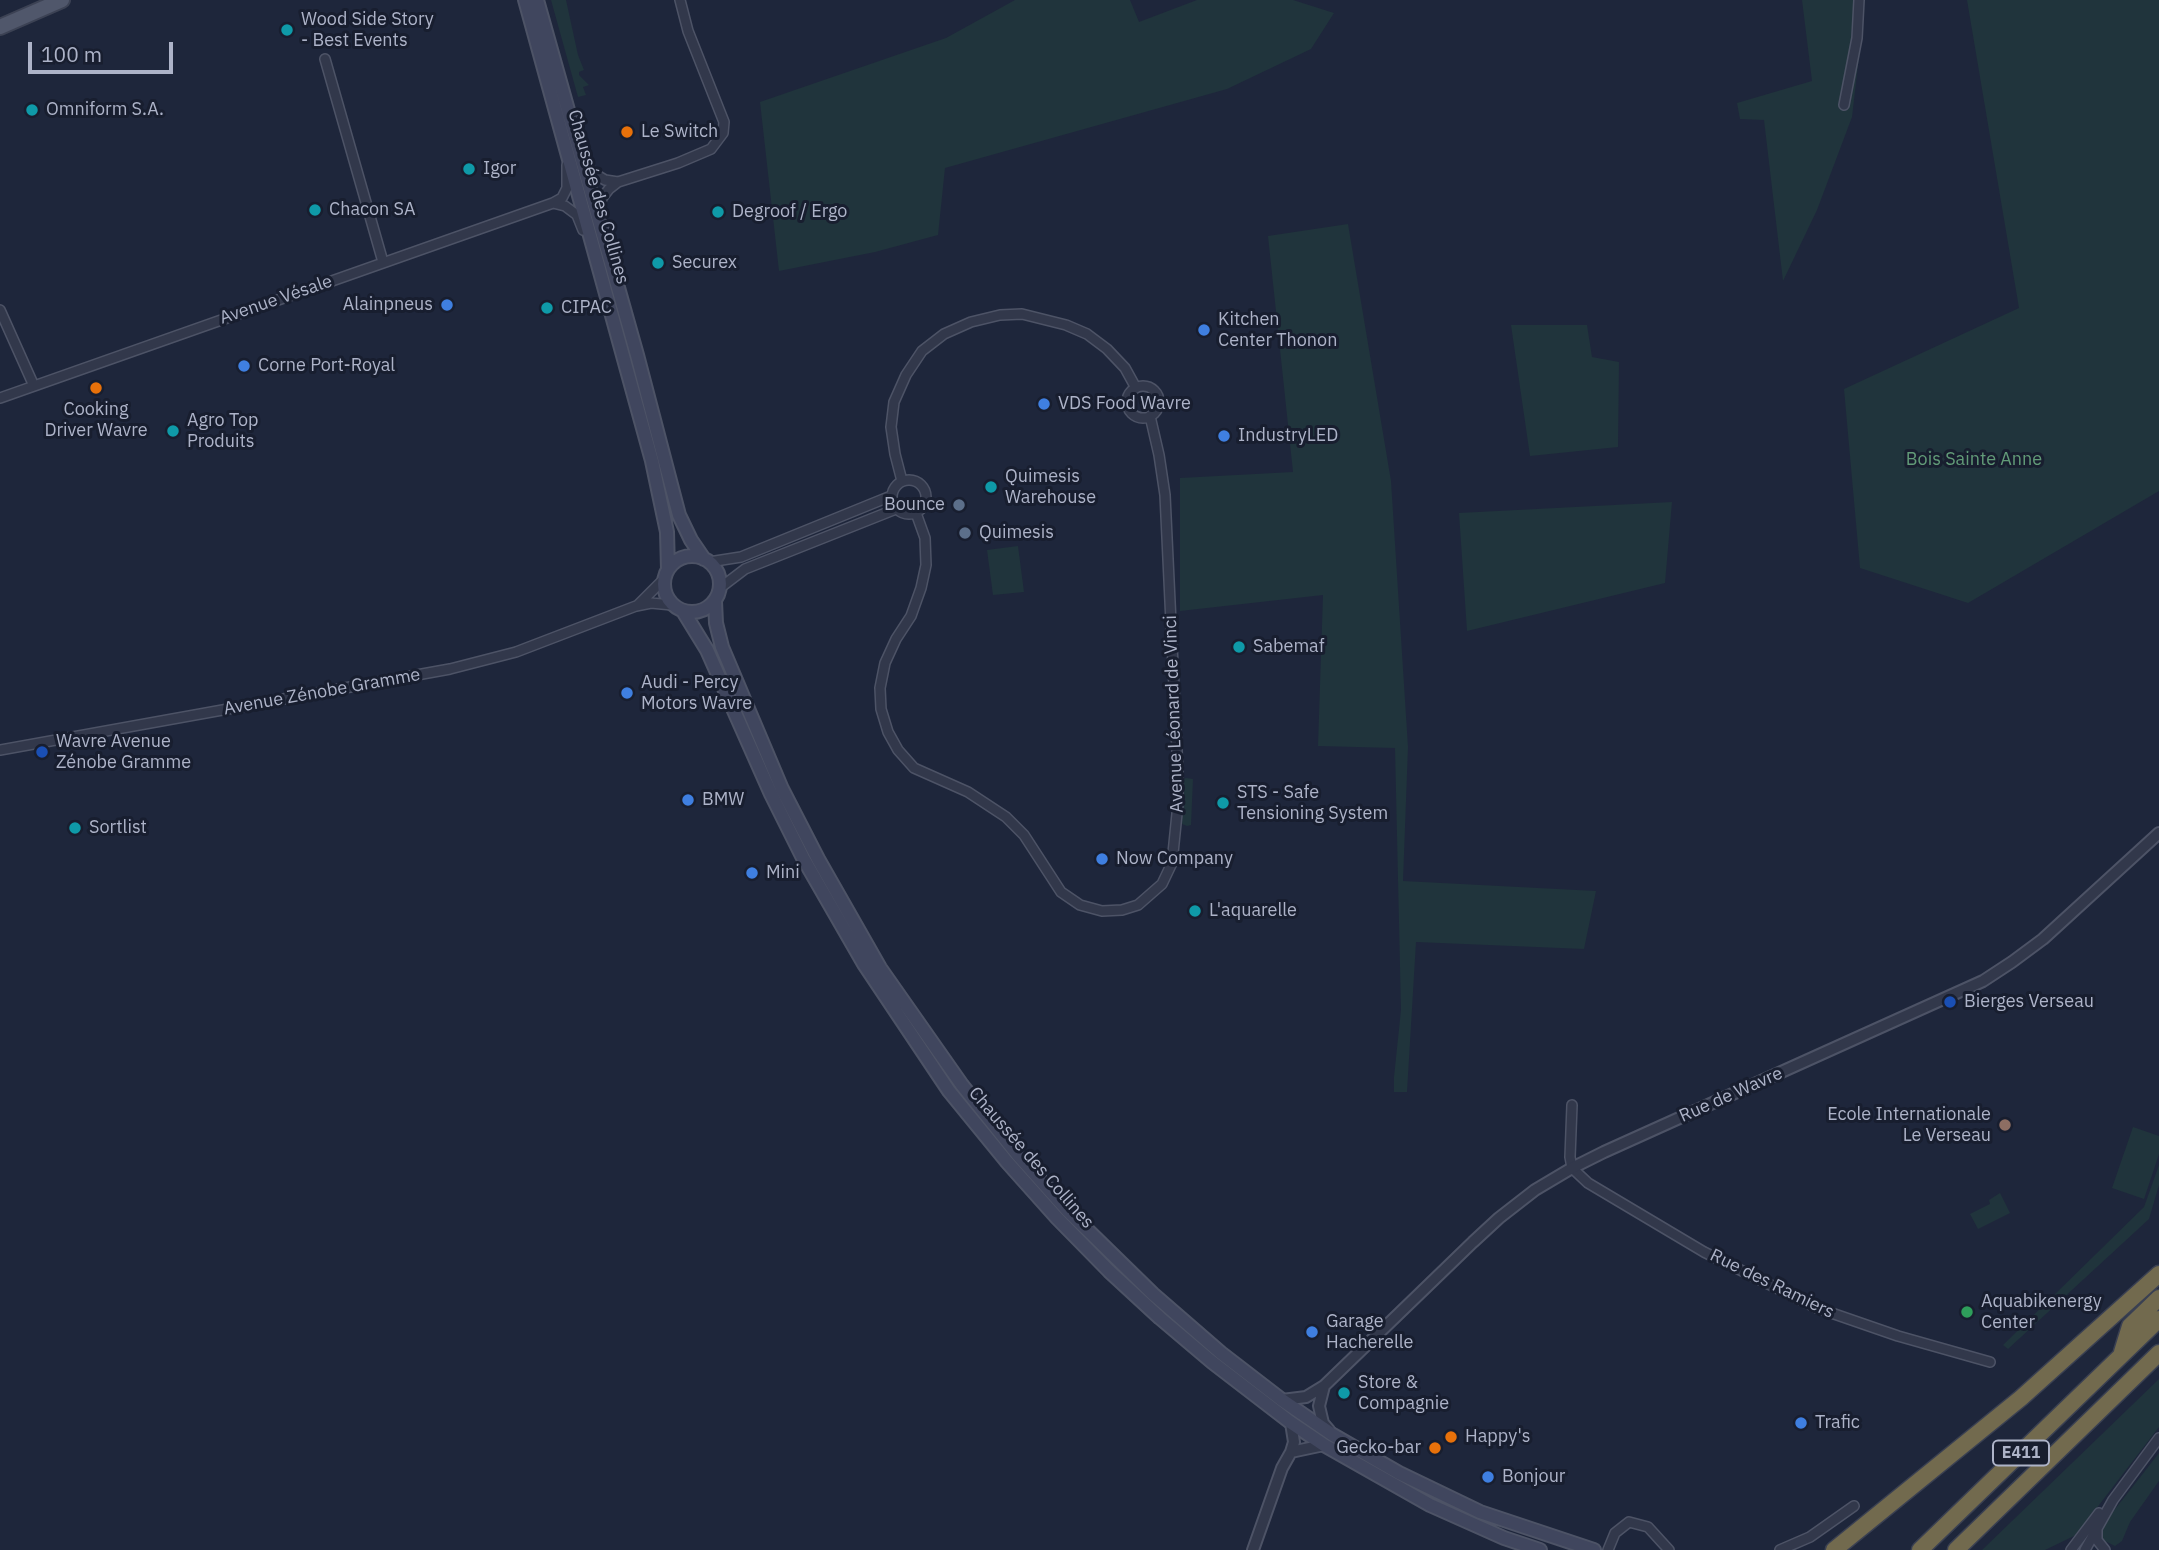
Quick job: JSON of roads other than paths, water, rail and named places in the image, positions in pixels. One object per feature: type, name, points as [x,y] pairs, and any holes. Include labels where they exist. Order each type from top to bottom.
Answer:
[{"type":"highway","points":[[1840,1547],[2021,1398],[2159,1274]]},
{"type":"highway","points":[[2121,1356],[2130,1326],[2159,1298]]},
{"type":"highway","name":"E411","points":[[1920,1550],[2159,1319]]},
{"type":"highway","name":"E411","points":[[1956,1550],[2159,1353]]},
{"type":"main road","points":[[0,27],[62,0]]},
{"type":"main road","name":"Chaussée des Collines","points":[[525,0],[617,327],[664,511],[667,531],[666,574]]},
{"type":"main road","name":"Chaussée des Collines","points":[[537,0],[598,213],[679,515],[691,540],[707,560]]},
{"type":"main road","points":[[688,556],[707,560],[718,573],[717,594],[701,611],[678,608],[667,597],[666,574],[673,563],[688,556]]},
{"type":"main road","name":"Chaussée des Collines","points":[[717,594],[716,624],[722,647],[759,737],[818,859],[880,968],[962,1085],[1018,1155],[1068,1211],[1153,1294],[1221,1353],[1302,1415],[1328,1440],[1430,1505],[1504,1538],[1540,1550]]},
{"type":"main road","name":"Chaussée des Collines","points":[[678,608],[707,650],[765,783],[803,858],[864,964],[950,1091],[1007,1163],[1057,1218],[1160,1318],[1292,1423],[1460,1503],[1510,1524],[1594,1550]]},
{"type":"street","points":[[598,213],[602,198],[608,189],[618,182],[678,163],[711,149],[723,133],[724,122],[688,31],[680,0]]},
{"type":"street","points":[[1844,105],[1854,62],[1859,0]]},
{"type":"street","points":[[549,48],[561,64],[590,169],[605,180],[618,182]]},
{"type":"street","points":[[325,59],[383,262]]},
{"type":"street","points":[[553,203],[562,198],[567,188],[565,149]]},
{"type":"street","points":[[553,203],[565,206],[577,215],[603,304],[617,327]]},
{"type":"street","name":"Avenue Vésale","points":[[0,398],[553,203]]},
{"type":"street","points":[[0,310],[34,386]]},
{"type":"street","name":"Avenue Léonard de Vinci","points":[[1022,314],[1066,325],[1087,334],[1107,349],[1125,368],[1136,388],[1145,386],[1157,394],[1158,408],[1150,416],[1165,495],[1178,793],[1177,834],[1172,863],[1162,884],[1138,905],[1122,910],[1102,911],[1080,905],[1061,892],[1024,835],[1006,817],[968,792],[914,768],[898,750],[888,732],[881,709],[880,688],[885,663],[896,639],[911,617],[926,565],[925,538],[916,513],[925,504],[925,491],[916,482],[902,481],[891,427],[894,402],[906,374],[922,351],[944,334],[971,322],[1000,315],[1022,314]]},
{"type":"street","points":[[1136,388],[1129,395],[1129,409],[1139,417],[1150,416]]},
{"type":"street","points":[[902,481],[893,489],[891,496],[896,509],[903,514],[916,513]]},
{"type":"street","points":[[707,560],[741,557],[891,496]]},
{"type":"street","points":[[717,594],[745,569],[896,509]]},
{"type":"street","name":"Avenue Zénobe Gramme","points":[[636,606],[666,574]]},
{"type":"street","name":"Avenue Zénobe Gramme","points":[[0,750],[450,669],[516,652],[636,606],[651,603],[678,608]]},
{"type":"street","name":"Rue de Wavre","points":[[1282,1400],[1306,1397],[1324,1386],[1499,1218],[1535,1191],[1572,1168],[1983,981],[2043,939],[2159,833]]},
{"type":"street","points":[[1572,1105],[1572,1168]]},
{"type":"street","name":"Rue des Ramiers","points":[[1572,1168],[1588,1183],[1704,1252],[1817,1308],[1898,1336],[1990,1362]]},
{"type":"street","points":[[1291,1452],[1328,1440],[1319,1406],[1324,1386]]},
{"type":"street","points":[[1253,1550],[1282,1468],[1291,1452],[1294,1442],[1292,1423]]},
{"type":"street","points":[[2071,1550],[2113,1500],[2159,1438]]},
{"type":"street","points":[[2085,1550],[2113,1500]]},
{"type":"street","points":[[1780,1550],[1810,1537],[1854,1506]]},
{"type":"street","points":[[1608,1550],[1615,1533],[1629,1522],[1648,1527],[1669,1550]]},
{"type":"street","points":[[2097,1528],[2098,1540],[2105,1550]]},
{"type":"place","name":"Wood Side Story - Best Events","points":[[287,30]]},
{"type":"place","name":"Omniform S.A.","points":[[32,110]]},
{"type":"place","name":"Le Switch","points":[[627,132]]},
{"type":"place","name":"Igor","points":[[469,169]]},
{"type":"place","name":"Chacon SA","points":[[315,210]]},
{"type":"place","name":"Degroof / Ergo","points":[[718,212]]},
{"type":"place","name":"Securex","points":[[658,263]]},
{"type":"place","name":"Alainpneus","points":[[447,305]]},
{"type":"place","name":"CIPAC","points":[[547,308]]},
{"type":"place","name":"Kitchen Center Thonon","points":[[1204,330]]},
{"type":"place","name":"Corne Port-Royal","points":[[244,366]]},
{"type":"place","name":"Cooking Driver Wavre","points":[[96,388]]},
{"type":"place","name":"VDS Food Wavre","points":[[1044,404]]},
{"type":"place","name":"Agro Top Produits","points":[[173,431]]},
{"type":"place","name":"IndustryLED","points":[[1224,436]]},
{"type":"place","name":"Quimesis Warehouse","points":[[991,487]]},
{"type":"place","name":"Bounce","points":[[959,505]]},
{"type":"place","name":"Quimesis","points":[[965,533]]},
{"type":"place","name":"Sabemaf","points":[[1239,647]]},
{"type":"place","name":"Audi - Percy Motors Wavre","points":[[627,693]]},
{"type":"place","name":"Wavre Avenue Zénobe Gramme","points":[[42,752]]},
{"type":"place","name":"BMW","points":[[688,800]]},
{"type":"place","name":"STS - Safe Tensioning System","points":[[1223,803]]},
{"type":"place","name":"Sortlist","points":[[75,828]]},
{"type":"place","name":"Now Company","points":[[1102,859]]},
{"type":"place","name":"Mini","points":[[752,873]]},
{"type":"place","name":"L'aquarelle","points":[[1195,911]]},
{"type":"place","name":"Bierges Verseau","points":[[1950,1002]]},
{"type":"place","name":"Ecole Internationale Le Verseau","points":[[2005,1125]]},
{"type":"place","name":"Aquabikenergy Center","points":[[1967,1312]]},
{"type":"place","name":"Garage Hacherelle","points":[[1312,1332]]},
{"type":"place","name":"Store & Compagnie","points":[[1344,1393]]},
{"type":"place","name":"Trafic","points":[[1801,1423]]},
{"type":"place","name":"Happy's","points":[[1451,1437]]},
{"type":"place","name":"Gecko-bar","points":[[1435,1448]]},
{"type":"place","name":"Bonjour","points":[[1488,1477]]},
{"type":"park label","name":"Bois Sainte Anne","points":[[1974,460]]}]
